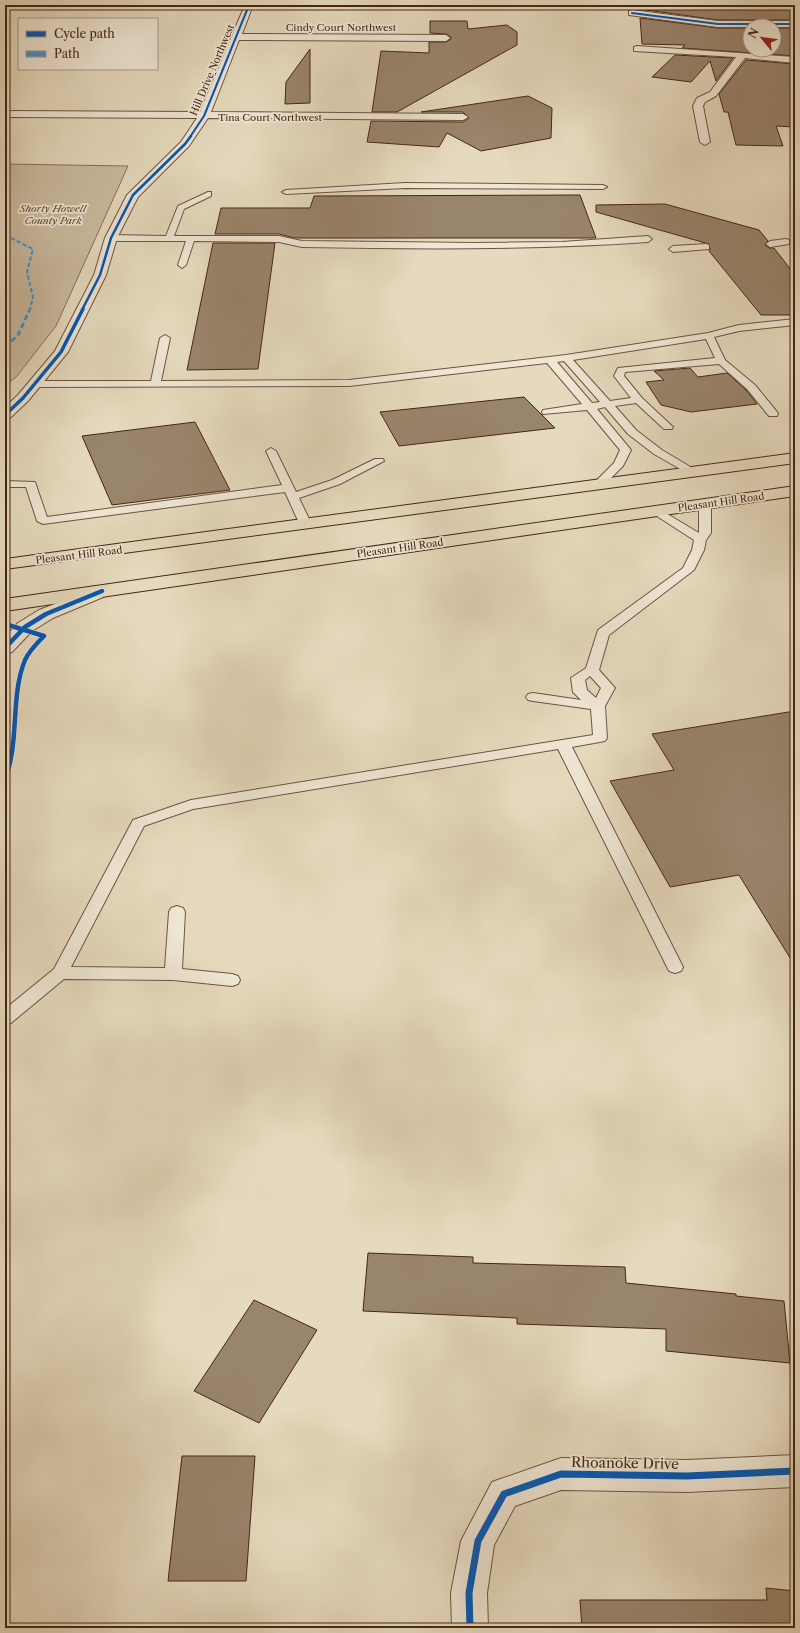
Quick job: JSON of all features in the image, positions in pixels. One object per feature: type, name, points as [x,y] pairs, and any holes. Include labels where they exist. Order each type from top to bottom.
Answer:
[{"type":"highway","name":"Pleasant Hill Road","points":[[5,564],[306,525],[795,458]]},
{"type":"highway","name":"Pleasant Hill Road","points":[[5,605],[795,491]]},
{"type":"street","name":"Hill Drive Northwest","points":[[5,415],[35,384],[61,352],[100,275],[111,238],[133,195],[185,144],[204,116],[249,5]]},
{"type":"street","points":[[632,13],[718,24],[795,24]]},
{"type":"street","name":"Cindy Court Northwest","points":[[235,37],[446,38]]},
{"type":"street","points":[[637,49],[742,55]]},
{"type":"street","points":[[705,142],[698,106],[701,100],[713,94],[742,56]]},
{"type":"street","points":[[774,58],[795,60]]},
{"type":"street","name":"Tina Court Northwest","points":[[5,114],[463,117]]},
{"type":"street","points":[[5,648],[25,627],[46,614],[102,591]]},
{"type":"street","name":"Rhoanoke Drive","points":[[470,1628],[469,1593],[478,1541],[504,1494],[561,1474],[687,1476],[795,1470]]},
{"type":"lane","points":[[286,192],[386,186],[603,187]]},
{"type":"lane","points":[[169,238],[181,208],[208,194]]},
{"type":"lane","points":[[111,238],[279,239],[316,244],[497,246],[589,244],[648,239]]},
{"type":"lane","points":[[182,265],[191,238]]},
{"type":"lane","points":[[770,244],[786,242]]},
{"type":"lane","points":[[673,249],[706,248]]},
{"type":"lane","points":[[35,384],[349,383],[566,358],[709,336],[739,328],[795,322]]},
{"type":"lane","points":[[709,336],[721,361],[751,387],[773,414]]},
{"type":"lane","points":[[156,383],[165,338]]},
{"type":"lane","points":[[566,358],[632,432],[658,452],[693,472]]},
{"type":"lane","points":[[550,360],[626,450],[619,464],[598,485]]},
{"type":"lane","points":[[668,427],[638,400],[619,376],[621,370],[721,361]]},
{"type":"lane","points":[[548,412],[638,400]]},
{"type":"lane","points":[[271,451],[306,525]]},
{"type":"lane","points":[[5,484],[31,484],[43,520],[290,493],[336,482],[379,461]]},
{"type":"lane","points":[[598,706],[580,692],[578,678],[592,670],[603,633],[688,570],[698,550],[700,539],[705,533],[705,504]]},
{"type":"lane","points":[[655,511],[700,539]]},
{"type":"lane","points":[[5,1018],[60,973],[138,823],[191,805],[600,738],[598,706],[608,688],[592,670]]},
{"type":"lane","points":[[533,697],[598,706]]},
{"type":"lane","points":[[563,744],[675,967]]},
{"type":"lane","points":[[173,974],[177,912]]},
{"type":"lane","points":[[60,973],[173,974],[232,980]]},
{"type":"green space","name":"Shorty Howell County Park","points":[[5,164],[128,166],[56,326],[17,376],[5,386]]},
{"type":"building","points":[[639,5],[795,8],[795,20],[782,20],[782,18],[742,18],[742,20],[718,20],[639,9]]},
{"type":"building","points":[[640,18],[718,28],[742,28],[742,52],[682,48],[685,45],[642,44]]},
{"type":"building","points":[[430,21],[467,21],[468,29],[507,25],[517,32],[517,45],[397,112],[372,112],[381,51],[429,53],[429,42],[446,42],[451,39],[451,37],[446,34],[430,33]]},
{"type":"building","points":[[782,28],[795,28],[795,56],[782,55]]},
{"type":"building","points":[[310,49],[310,103],[285,104],[286,82]]},
{"type":"building","points":[[675,55],[733,58],[716,81],[710,61],[691,82],[652,77]]},
{"type":"building","points":[[746,60],[795,64],[795,127],[776,126],[783,146],[736,145],[728,112],[724,112],[719,94]]},
{"type":"building","points":[[528,96],[552,108],[551,138],[481,151],[447,133],[439,147],[367,142],[371,121],[463,122],[469,118],[463,112],[421,112]]},
{"type":"building","points":[[580,195],[596,238],[294,238],[279,234],[215,234],[221,208],[310,208],[314,196]]},
{"type":"building","points":[[665,204],[759,230],[768,241],[765,245],[769,248],[774,248],[795,275],[795,315],[761,315],[709,251],[709,244],[596,212],[596,205]]},
{"type":"building","points":[[213,243],[275,243],[258,369],[187,370]]},
{"type":"building","points":[[690,368],[698,377],[727,373],[746,390],[757,404],[691,412],[661,405],[646,382],[664,380],[654,371]]},
{"type":"building","points":[[524,397],[555,428],[399,446],[380,412]]},
{"type":"building","points":[[195,422],[230,490],[112,505],[82,436]]},
{"type":"building","points":[[795,711],[795,966],[739,875],[670,887],[610,781],[674,770],[652,734]]},
{"type":"building","points":[[368,1253],[473,1257],[473,1263],[625,1267],[626,1283],[736,1294],[736,1296],[784,1301],[790,1363],[666,1351],[666,1329],[517,1324],[517,1318],[363,1311]]},
{"type":"building","points":[[254,1300],[317,1330],[259,1423],[194,1391]]},
{"type":"building","points":[[182,1456],[255,1456],[246,1581],[168,1581]]},
{"type":"building","points":[[766,1588],[795,1591],[795,1628],[582,1628],[580,1600],[767,1600]]},
{"type":"marked path","points":[[5,235],[33,249],[27,272],[33,297],[31,308],[18,335],[5,347]]},
{"type":"cycle path","points":[[5,415],[23,398],[61,352],[100,275],[111,238],[133,195],[185,144],[204,116],[249,5]]},
{"type":"cycle path","points":[[632,13],[718,24],[795,24]]},
{"type":"cycle path","points":[[5,648],[25,627],[46,614],[102,591]]},
{"type":"cycle path","points":[[5,624],[44,636],[31,650],[25,660],[18,690],[14,751],[5,780]]},
{"type":"cycle path","points":[[470,1628],[469,1593],[478,1541],[504,1494],[561,1474],[687,1476],[795,1471]]}]
